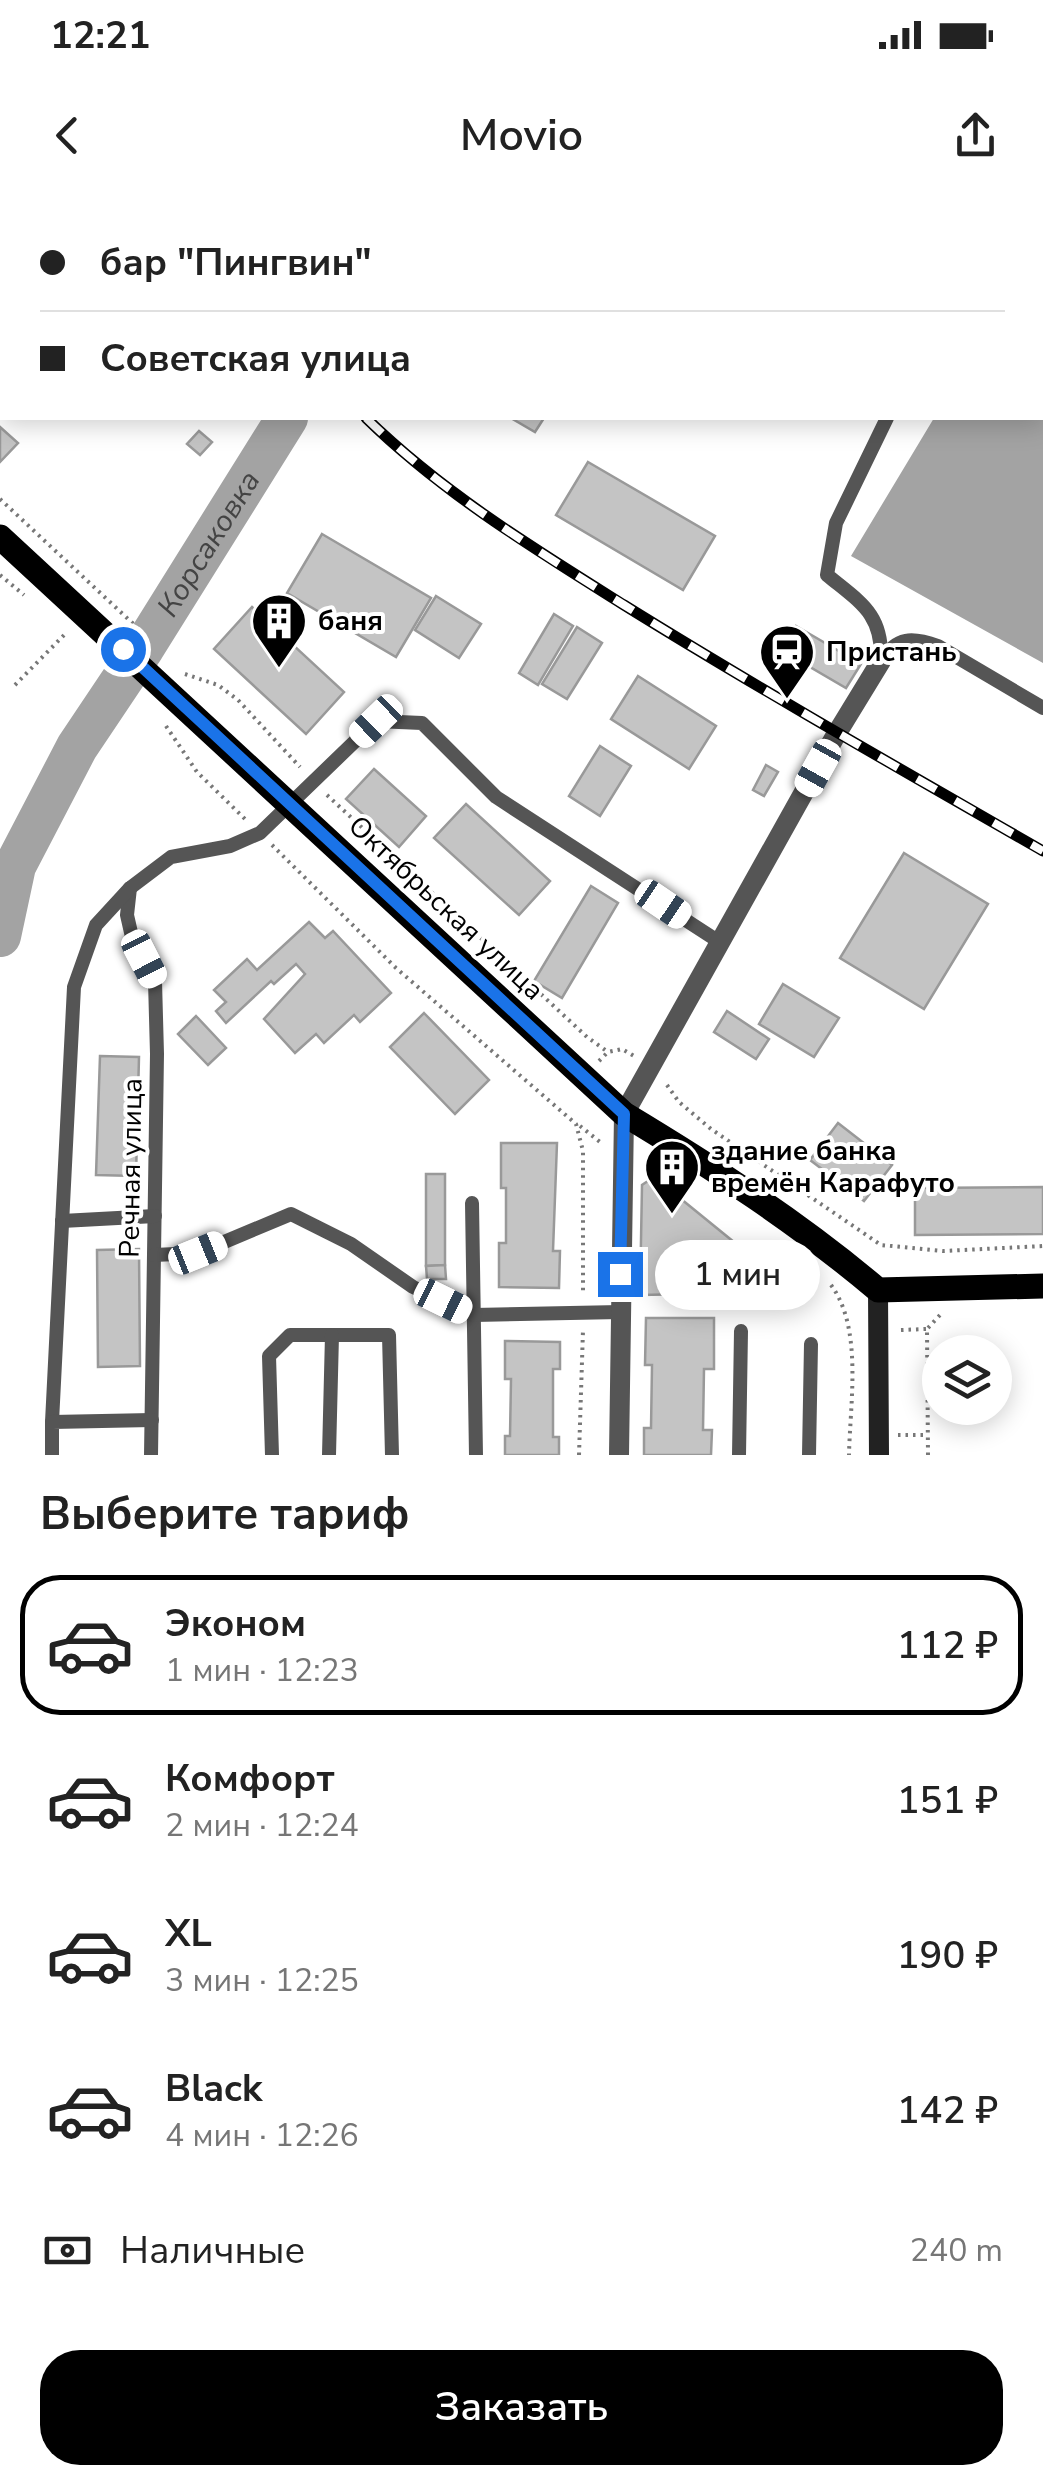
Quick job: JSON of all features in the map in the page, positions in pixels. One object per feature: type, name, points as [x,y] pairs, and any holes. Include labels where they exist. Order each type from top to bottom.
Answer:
[{"type":"main road","name":"Октябрьская улица","points":[[0,536],[624,1114],[692,1154],[824,1244],[878,1290]]},
{"type":"main road","points":[[879,1445],[878,1290],[1043,1286]]},
{"type":"street","points":[[618,1455],[624,1114],[881,661]]},
{"type":"lane","points":[[881,661],[882,643],[873,617],[828,575],[836,523],[886,420]]},
{"type":"lane","points":[[881,661],[890,647],[906,638],[920,640],[938,646],[1043,708]]},
{"type":"lane","points":[[52,1455],[74,987],[96,926],[130,888],[172,857],[230,846],[260,833],[376,721],[422,723],[496,797],[721,943]]},
{"type":"lane","name":"Речная улица","points":[[130,888],[127,915],[132,938],[155,981],[152,1455]]},
{"type":"lane","points":[[472,1203],[476,1455]]},
{"type":"lane","points":[[154,1255],[198,1253],[291,1214],[351,1244],[413,1286],[474,1315],[620,1312]]},
{"type":"lane","points":[[62,1222],[155,1216]]},
{"type":"lane","points":[[739,1455],[741,1331]]},
{"type":"lane","points":[[272,1455],[270,1356],[290,1335],[332,1334],[389,1334],[392,1455]]},
{"type":"lane","points":[[329,1455],[332,1334]]},
{"type":"lane","points":[[809,1455],[812,1344]]},
{"type":"lane","points":[[52,1422],[152,1420]]},
{"type":"path","points":[[0,500],[124,615]]},
{"type":"path","points":[[14,685],[67,632]]},
{"type":"path","points":[[583,1151],[576,1124],[396,968],[197,772],[171,694],[218,685],[238,700],[313,781],[587,1037],[608,1052],[622,1049]]},
{"type":"path","points":[[668,1074],[667,1085],[679,1102],[711,1129],[881,1245],[943,1251],[1043,1246]]},
{"type":"path","points":[[826,1278],[838,1296],[851,1331],[849,1455]]},
{"type":"path","points":[[928,1455],[927,1329],[946,1308]]},
{"type":"path","points":[[879,1445],[928,1435]]},
{"type":"shaded area","points":[[933,420],[1043,420],[1043,663],[851,556]]},
{"type":"building","points":[[514,420],[543,420],[535,432]]},
{"type":"building","points":[[0,427],[18,443],[0,462]]},
{"type":"building","points":[[199,431],[212,442],[200,455],[187,444]]},
{"type":"building","points":[[588,462],[715,536],[683,590],[556,515]]},
{"type":"building","points":[[322,534],[431,598],[396,657],[287,593]]},
{"type":"building","points":[[436,596],[481,624],[459,658],[415,630]]},
{"type":"building","name":"баня","points":[[252,607],[344,692],[306,734],[214,649]]},
{"type":"building","points":[[554,614],[573,626],[538,685],[519,673]]},
{"type":"building","points":[[796,626],[861,664],[846,688],[781,650]]},
{"type":"building","points":[[577,627],[602,643],[567,699],[542,684]]},
{"type":"building","points":[[638,676],[716,726],[689,769],[611,719]]},
{"type":"building","points":[[600,746],[631,766],[600,816],[569,796]]},
{"type":"building","points":[[766,765],[778,772],[764,796],[753,790]]},
{"type":"building","points":[[374,769],[426,816],[399,847],[346,799]]},
{"type":"building","points":[[466,804],[550,881],[519,915],[434,838]]},
{"type":"building","points":[[904,853],[988,904],[924,1009],[840,958]]},
{"type":"building","points":[[591,886],[618,903],[562,998],[534,981]]},
{"type":"building","points":[[309,922],[325,938],[333,931],[391,993],[360,1022],[354,1015],[324,1043],[316,1034],[295,1053],[264,1019],[305,974],[296,964],[274,984],[271,981],[226,1023],[216,1011],[226,1002],[214,990],[247,959],[257,970]]},
{"type":"building","points":[[783,984],[839,1018],[814,1057],[759,1024]]},
{"type":"building","points":[[727,1011],[769,1039],[756,1059],[714,1032]]},
{"type":"building","points":[[424,1013],[489,1080],[455,1114],[390,1047]]},
{"type":"building","points":[[196,1016],[226,1048],[208,1065],[178,1034]]},
{"type":"building","points":[[100,1056],[139,1057],[136,1176],[96,1175]]},
{"type":"building","points":[[838,1123],[892,1165],[864,1201],[810,1160]]},
{"type":"building","points":[[501,1143],[557,1143],[553,1251],[560,1251],[559,1288],[499,1287],[499,1243],[506,1243]]},
{"type":"building","points":[[426,1174],[445,1174],[445,1265],[426,1266]]},
{"type":"building","name":"здание банка времён Карафуто","points":[[654,1177],[740,1247],[742,1268],[693,1266],[692,1294],[640,1295],[642,1185]]},
{"type":"building","points":[[1043,1187],[1043,1234],[915,1235],[915,1188]]},
{"type":"building","points":[[139,1249],[140,1366],[98,1367],[97,1250]]},
{"type":"building","points":[[445,1265],[446,1279],[427,1279],[426,1266]]},
{"type":"building","points":[[646,1318],[714,1318],[714,1369],[704,1369],[703,1430],[712,1430],[711,1455],[644,1455],[644,1428],[651,1428],[652,1365],[645,1365]]},
{"type":"building","points":[[505,1341],[560,1342],[560,1369],[553,1369],[553,1437],[559,1437],[559,1455],[505,1455],[505,1436],[510,1436],[511,1379],[505,1379]]},
{"type":"waterway","name":"Корсаковка","points":[[0,936],[15,866],[77,747],[286,420]]},
{"type":"railway","points":[[368,420],[457,495],[556,562],[727,668],[1043,851]]},
{"type":"place","name":"баня","points":[[279,670]]},
{"type":"place","name":"Пристань","points":[[787,701]]},
{"type":"place","name":"здание банка времён Карафуто","points":[[672,1216]]},
{"type":"route","points":[[123,649],[624,1114],[620,1274]]}]
